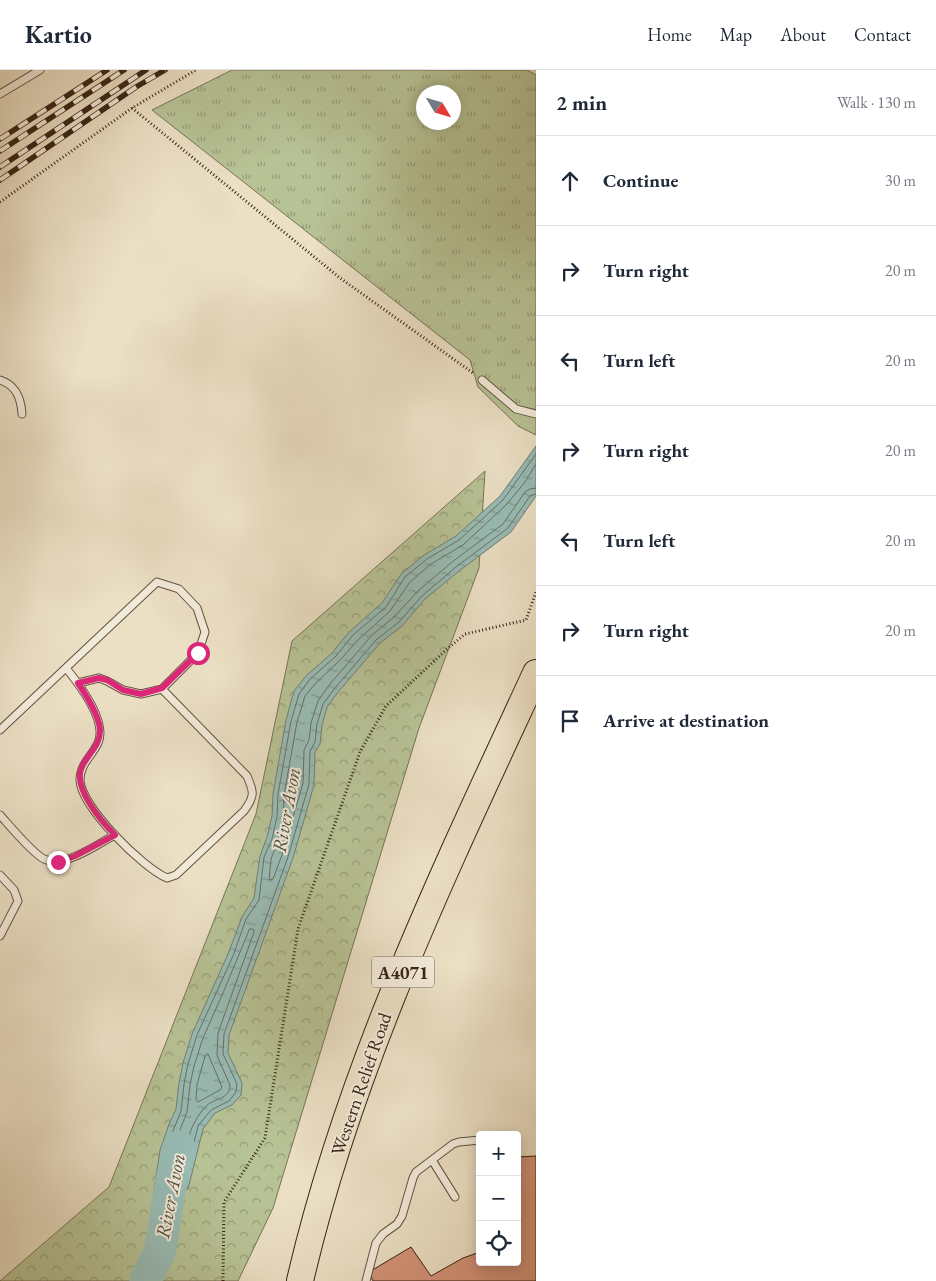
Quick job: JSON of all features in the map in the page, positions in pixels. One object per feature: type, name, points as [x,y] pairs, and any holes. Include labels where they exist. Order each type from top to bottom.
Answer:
[{"type":"highway","name":"Western Relief Road","points":[[300,1281],[311,1234],[364,1065],[445,869],[536,673]]},
{"type":"lane","points":[[0,94],[40,70]]},
{"type":"lane","points":[[0,380],[15,389],[21,399],[22,414]]},
{"type":"lane","points":[[482,380],[516,409],[536,414]]},
{"type":"lane","points":[[0,730],[157,582],[180,589],[197,608],[205,632],[198,653],[162,688],[141,694],[123,690],[107,680],[99,678],[78,683]]},
{"type":"lane","points":[[66,668],[78,683],[98,720],[100,730],[99,742],[81,768],[80,782],[88,802],[106,826],[144,864],[167,878],[176,875],[244,811],[252,800],[253,790],[246,776],[162,688]]},
{"type":"lane","points":[[0,815],[43,859],[58,862],[75,856],[115,835]]},
{"type":"lane","points":[[0,876],[14,890],[18,901],[0,936]]},
{"type":"lane","points":[[366,1281],[376,1243],[383,1234],[397,1224],[402,1216],[416,1172],[453,1144],[476,1140]]},
{"type":"lane","points":[[432,1160],[455,1197]]},
{"type":"path","points":[[0,202],[132,108],[196,70]]},
{"type":"path","points":[[132,108],[340,278],[482,380]]},
{"type":"path","points":[[222,1281],[224,1202],[265,1138],[298,929],[360,752],[386,706],[446,650],[465,634],[526,620],[536,592]]},
{"type":"green space","points":[[232,70],[527,70],[536,75],[536,435],[518,426],[478,387],[470,360],[152,110]]},
{"type":"green space","points":[[485,471],[479,568],[419,728],[273,1208],[238,1281],[0,1281],[109,1187],[256,814],[292,641]]},
{"type":"water","points":[[536,446],[536,496],[511,532],[425,599],[402,626],[380,643],[327,707],[322,725],[320,744],[315,752],[314,785],[293,858],[229,1035],[228,1053],[242,1083],[241,1095],[232,1105],[215,1113],[203,1129],[188,1189],[154,1190],[160,1150],[176,1109],[183,1063],[192,1034],[228,954],[242,917],[254,898],[260,856],[272,816],[273,794],[286,720],[294,691],[306,676],[332,653],[349,632],[382,603],[401,574],[424,555],[456,536],[500,496]]},
{"type":"building","points":[[536,1156],[536,1281],[373,1281],[369,1272],[411,1247],[431,1276],[463,1258],[476,1253],[476,1266],[521,1266],[521,1157]]},
{"type":"waterway","name":"River Avon","points":[[145,1281],[160,1251],[179,1146]]},
{"type":"railway","points":[[0,139],[107,70]]},
{"type":"railway","points":[[0,151],[124,70]]},
{"type":"railway","points":[[0,167],[146,70]]},
{"type":"railway","points":[[0,180],[136,87],[165,70]]},
{"type":"route","points":[[58,862],[75,856],[115,835],[88,802],[80,782],[81,768],[99,742],[100,730],[98,720],[78,683],[99,678],[107,680],[123,690],[141,694],[162,688],[198,653]]}]
